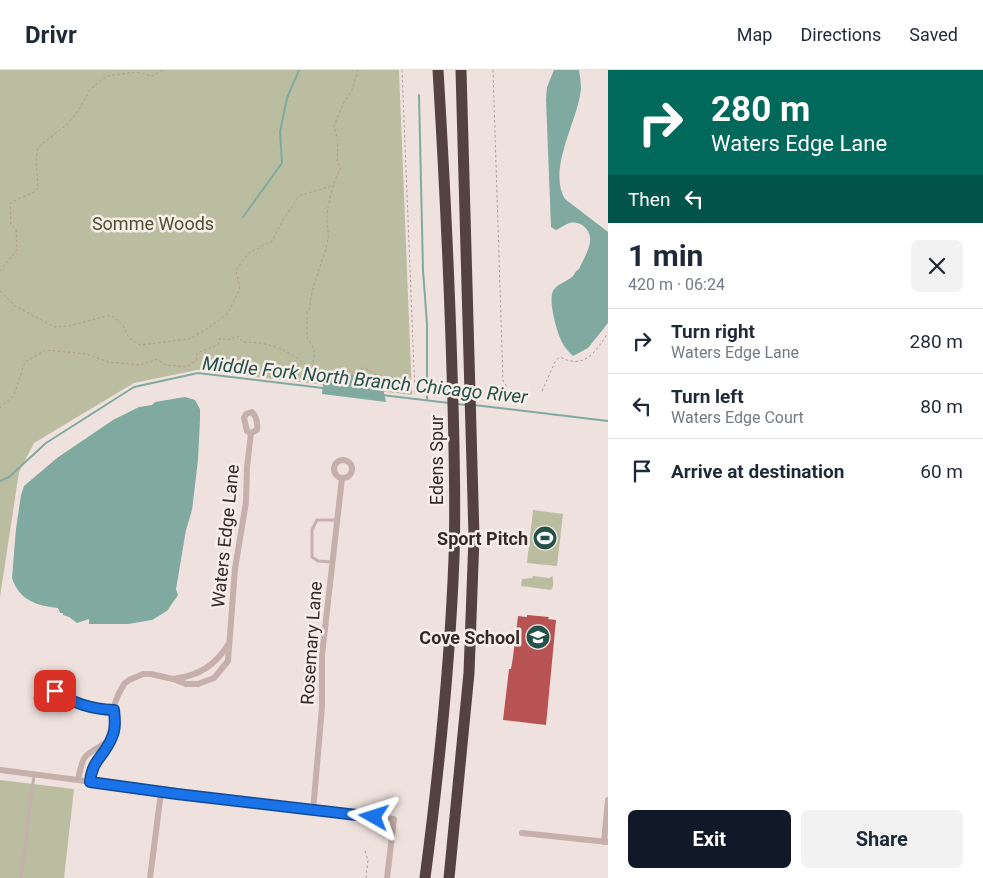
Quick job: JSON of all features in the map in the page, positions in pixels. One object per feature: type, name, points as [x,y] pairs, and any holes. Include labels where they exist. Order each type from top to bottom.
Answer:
[{"type":"highway","name":"Edens Spur","points":[[425,878],[448,676],[454,556],[454,416],[450,287],[438,70]]},
{"type":"highway","name":"Edens Spur","points":[[449,878],[469,674],[474,537],[461,70]]},
{"type":"street","name":"Waters Edge Lane","points":[[112,739],[115,727],[114,710],[118,695],[124,684],[129,680],[143,674],[151,674],[191,685],[214,678],[228,661],[235,569],[246,502],[247,467],[251,434]]},
{"type":"street","name":"Rosemary Lane","points":[[313,810],[322,707],[322,655],[342,478]]},
{"type":"street","name":"Waters Edge Lane","points":[[173,679],[194,675],[210,666],[224,651],[229,642]]},
{"type":"street","points":[[60,695],[88,708],[114,710]]},
{"type":"street","points":[[78,780],[82,762],[88,753],[112,739]]},
{"type":"street","points":[[90,782],[95,763],[112,739]]},
{"type":"street","points":[[0,770],[160,792],[394,820],[387,878]]},
{"type":"street","points":[[150,878],[160,792]]},
{"type":"street","points":[[522,833],[606,842],[608,800]]},
{"type":"lane","points":[[332,562],[318,561],[312,557],[312,530],[317,520],[337,520]]},
{"type":"lane","points":[[21,878],[34,774]]},
{"type":"path","points":[[0,271],[17,250],[16,229],[11,224],[10,204],[22,196],[32,194],[38,188],[36,158],[38,147],[68,124],[90,90],[106,76],[136,72],[152,76],[163,70]]},
{"type":"path","points":[[312,368],[316,352],[307,338],[307,313],[310,308],[318,270],[327,245],[330,228],[327,221],[328,209],[340,168],[337,162],[338,142],[334,126],[342,104],[352,90],[358,70]]},
{"type":"path","points":[[0,408],[14,395],[25,362],[46,350],[87,354],[108,362],[140,365],[157,359],[164,365],[187,367],[196,360],[197,353],[218,345],[220,338],[228,340],[238,336],[242,342],[260,342],[279,348],[312,368],[326,372],[356,373],[362,368],[368,369],[383,379],[394,382],[415,394],[402,70]]},
{"type":"path","points":[[493,70],[503,381],[508,388]]},
{"type":"path","points":[[0,291],[15,306],[55,327],[69,326],[111,315],[123,325],[128,338],[140,344],[189,339],[207,329],[228,313],[240,289],[236,270],[249,253],[272,241],[299,196],[334,184]]},
{"type":"path","points":[[542,391],[556,360],[560,357],[570,362],[581,361],[597,350],[608,333]]},
{"type":"path","points":[[365,850],[368,860],[366,877],[369,878]]},
{"type":"green space","name":"Somme Woods","points":[[0,70],[399,70],[412,395],[197,370],[134,383],[34,443],[19,472],[0,597]]},
{"type":"green space","name":"Sport Pitch","points":[[533,510],[563,514],[557,566],[527,563]]},
{"type":"green space","points":[[533,576],[549,578],[553,576],[551,590],[521,586],[522,579],[532,578]]},
{"type":"green space","points":[[0,780],[74,789],[64,878],[0,878]]},
{"type":"water","points":[[554,70],[579,70],[581,84],[579,102],[561,159],[560,187],[565,199],[608,232],[608,323],[588,348],[573,356],[564,346],[558,333],[552,310],[552,296],[553,291],[559,285],[572,277],[579,269],[589,246],[590,235],[582,225],[575,223],[566,224],[556,230],[551,227],[546,99],[547,87]]},
{"type":"water","points":[[338,373],[378,379],[382,384],[386,402],[322,394],[323,384]]},
{"type":"water","points":[[185,397],[195,400],[200,409],[198,460],[192,510],[186,530],[176,589],[178,595],[167,611],[152,620],[128,624],[89,624],[89,619],[77,623],[63,615],[63,613],[60,613],[58,608],[43,606],[24,597],[15,586],[12,578],[16,529],[24,486],[57,458],[113,420],[139,407]]},
{"type":"building","points":[[527,615],[549,617],[548,619],[556,620],[546,725],[503,720],[518,616],[527,617]]},
{"type":"waterway","points":[[243,217],[282,163],[280,132],[287,98],[299,70]]},
{"type":"waterway","points":[[419,95],[423,270],[427,324],[427,399]]},
{"type":"waterway","name":"Middle Fork North Branch Chicago River","points":[[0,481],[9,477],[46,443],[134,387],[198,373],[323,388]]},
{"type":"waterway","name":"Middle Fork North Branch Chicago River","points":[[382,395],[449,403]]},
{"type":"waterway","name":"Middle Fork North Branch Chicago River","points":[[456,404],[467,405]]},
{"type":"waterway","name":"Middle Fork North Branch Chicago River","points":[[474,405],[608,421]]},
{"type":"place","name":"Sport Pitch","points":[[545,538]]},
{"type":"place","name":"Cove School","points":[[538,637]]},
{"type":"route","points":[[55,691],[73,702],[88,708],[114,710],[115,727],[112,739],[92,768],[90,782],[374,817]]}]
